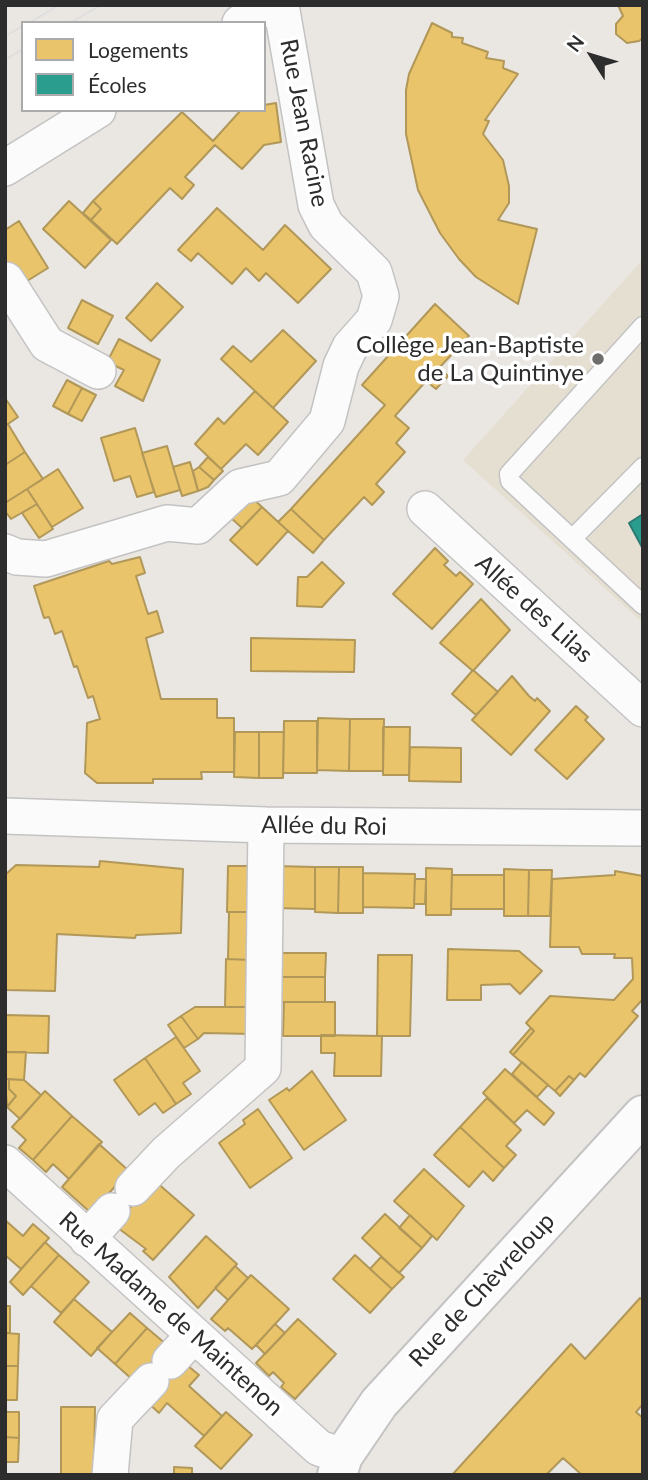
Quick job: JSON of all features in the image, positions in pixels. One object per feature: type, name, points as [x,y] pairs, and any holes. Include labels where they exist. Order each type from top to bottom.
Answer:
[{"type":"street","points":[[243,21],[268,5]]},
{"type":"street","name":"Rue Jean Racine","points":[[5,552],[17,557],[46,559],[167,523],[198,526],[240,487],[279,478],[327,421],[341,366],[350,347],[374,320],[381,296],[374,272],[326,225],[316,205],[281,5]]},
{"type":"street","points":[[5,167],[95,112]]},
{"type":"street","points":[[6,280],[47,344],[98,371]]},
{"type":"street","name":"Allée des Lilas","points":[[425,509],[643,709]]},
{"type":"street","name":"Allée du Roi","points":[[5,816],[266,825],[643,828]]},
{"type":"street","points":[[87,1239],[166,1153],[263,1068],[266,825]]},
{"type":"street","name":"Rue de Chèvreloup","points":[[340,1465],[379,1403],[643,1115]]},
{"type":"street","name":"Rue Madame de Maintenon","points":[[5,1163],[87,1239],[172,1359],[319,1448],[340,1465]]},
{"type":"street","points":[[110,1475],[115,1419],[172,1359]]},
{"type":"lane","points":[[643,326],[509,474],[510,481],[643,605]]},
{"type":"lane","points":[[572,539],[643,467]]},
{"type":"shaded area","name":"Collège Jean-Baptiste de La Quintinye","points":[[643,259],[643,623],[463,460]]},
{"type":"building: Logements","points":[[618,5],[643,5],[643,38],[639,41],[627,43],[616,34],[616,24],[623,16]]},
{"type":"building: Logements","points":[[432,23],[452,33],[452,37],[463,38],[462,43],[488,52],[486,58],[504,61],[503,68],[518,74],[485,120],[489,121],[483,134],[503,160],[509,186],[509,203],[498,220],[537,229],[518,304],[476,277],[459,259],[440,233],[418,190],[406,134],[406,90],[409,74]]},
{"type":"building: Logements","points":[[276,103],[281,142],[264,145],[242,169],[215,145],[185,177],[194,185],[182,199],[170,188],[117,244],[91,220],[101,209],[93,201],[182,112],[213,141],[239,112],[266,112],[266,105]]},
{"type":"building: Logements","points":[[69,201],[111,240],[85,268],[43,229]]},
{"type":"building: Logements","points":[[93,201],[101,209],[91,220],[83,213]]},
{"type":"building: Logements","points":[[217,208],[263,250],[285,225],[331,269],[298,303],[266,273],[259,281],[246,268],[232,284],[198,253],[191,261],[178,250]]},
{"type":"building: Logements","points":[[19,221],[48,268],[19,286],[5,265],[5,230]]},
{"type":"building: Logements","points":[[157,283],[183,307],[151,341],[126,318]]},
{"type":"building: Logements","points":[[82,300],[113,316],[98,344],[68,328]]},
{"type":"building: Logements","points":[[435,304],[469,336],[439,368],[448,376],[436,389],[426,381],[395,416],[409,428],[396,443],[405,452],[376,484],[384,492],[372,505],[364,497],[324,540],[291,509],[385,405],[362,385]]},
{"type":"building: Logements","points":[[283,330],[316,361],[273,408],[221,359],[233,346],[251,362]]},
{"type":"building: Logements","points":[[119,339],[160,360],[143,401],[115,386],[124,370],[107,362]]},
{"type":"building: Logements","points":[[67,380],[82,388],[68,414],[53,406]]},
{"type":"building: Logements","points":[[82,388],[96,395],[82,421],[68,414]]},
{"type":"building: Logements","points":[[255,391],[288,422],[258,455],[246,444],[221,469],[195,444],[218,418],[224,424]]},
{"type":"building: Logements","points":[[5,398],[18,417],[5,426]]},
{"type":"building: Logements","points":[[8,424],[25,452],[5,465],[5,426]]},
{"type":"building: Logements","points":[[135,428],[154,492],[137,497],[130,476],[114,481],[101,438]]},
{"type":"building: Logements","points":[[167,446],[180,490],[156,497],[142,453]]},
{"type":"building: Logements","points":[[25,452],[43,479],[5,503],[5,465]]},
{"type":"building: Logements","points":[[208,457],[223,471],[214,480],[199,467]]},
{"type":"building: Logements","points":[[190,462],[198,491],[182,496],[173,467]]},
{"type":"building: Logements","points":[[199,467],[214,480],[208,487],[198,491],[193,471]]},
{"type":"building: Logements","points":[[58,469],[83,508],[52,527],[27,489]]},
{"type":"building: Logements","points":[[27,489],[37,504],[11,519],[5,511],[5,503]]},
{"type":"building: Logements","points":[[249,495],[262,507],[242,528],[229,516]]},
{"type":"building: Logements","points":[[37,504],[53,529],[39,538],[22,513]]},
{"type":"building: Logements","points":[[262,507],[288,531],[257,565],[230,540]]},
{"type":"building: Logements","points":[[291,509],[324,540],[313,553],[278,522]]},
{"type":"building: Logements","points":[[435,548],[448,561],[444,565],[456,576],[460,572],[473,584],[432,629],[393,594]]},
{"type":"building: Logements","points":[[140,557],[145,573],[136,576],[148,614],[157,611],[163,632],[146,638],[161,699],[217,699],[217,718],[234,718],[234,772],[201,772],[202,779],[153,779],[153,783],[97,783],[85,773],[87,723],[100,719],[93,696],[88,698],[77,666],[74,667],[62,631],[55,634],[49,617],[44,618],[34,586],[109,561],[112,564]]},
{"type":"building: Logements","points":[[322,562],[344,583],[322,607],[297,606],[298,577],[307,577]]},
{"type":"building: Logements","points":[[481,599],[510,630],[473,671],[440,643]]},
{"type":"building: Logements","points":[[251,638],[355,640],[354,672],[251,671]]},
{"type":"building: Logements","points":[[473,670],[498,692],[476,715],[452,694]]},
{"type":"building: Logements","points":[[512,676],[529,696],[535,701],[537,698],[550,711],[511,755],[472,720]]},
{"type":"building: Logements","points":[[576,706],[588,717],[585,720],[604,739],[567,779],[535,750]]},
{"type":"building: Logements","points":[[318,718],[350,719],[349,771],[317,770]]},
{"type":"building: Logements","points":[[350,719],[384,719],[383,771],[349,771]]},
{"type":"building: Logements","points":[[284,721],[317,721],[317,773],[283,773]]},
{"type":"building: Logements","points":[[383,727],[410,727],[409,775],[383,775]]},
{"type":"building: Logements","points":[[235,732],[259,732],[259,778],[234,777]]},
{"type":"building: Logements","points":[[259,732],[284,732],[283,778],[259,778]]},
{"type":"building: Logements","points":[[410,747],[461,748],[461,782],[409,781]]},
{"type":"building: Logements","points":[[100,861],[183,869],[181,933],[136,935],[135,938],[57,934],[55,991],[5,990],[5,875],[16,865],[99,867]]},
{"type":"building: Logements","points":[[228,866],[253,866],[252,912],[227,912]]},
{"type":"building: Logements","points":[[275,866],[315,867],[315,909],[274,908]]},
{"type":"building: Logements","points":[[315,867],[339,867],[338,913],[315,912]]},
{"type":"building: Logements","points":[[339,867],[363,867],[363,913],[338,913]]},
{"type":"building: Logements","points":[[426,868],[452,869],[451,915],[426,915]]},
{"type":"building: Logements","points":[[504,869],[529,870],[528,916],[504,916]]},
{"type":"building: Logements","points":[[529,870],[552,870],[550,916],[528,916]]},
{"type":"building: Logements","points":[[615,871],[643,876],[643,999],[632,1011],[638,1016],[585,1077],[580,1073],[574,1080],[569,1076],[555,1091],[513,1055],[534,1031],[526,1023],[550,996],[614,1000],[633,979],[632,958],[614,958],[615,954],[582,954],[579,947],[550,947],[552,879],[615,875]]},
{"type":"building: Logements","points":[[363,873],[415,874],[414,908],[363,907]]},
{"type":"building: Logements","points":[[452,875],[504,875],[504,909],[451,909]]},
{"type":"building: Logements","points":[[415,879],[426,879],[425,904],[414,904]]},
{"type":"building: Logements","points":[[229,912],[255,912],[251,960],[228,959]]},
{"type":"building: Logements","points":[[448,949],[519,951],[542,971],[520,994],[510,984],[481,985],[481,1000],[447,1000]]},
{"type":"building: Logements","points":[[279,953],[326,953],[325,977],[279,977]]},
{"type":"building: Logements","points":[[378,955],[412,955],[410,1036],[377,1036]]},
{"type":"building: Logements","points":[[226,959],[251,960],[250,1007],[225,1007]]},
{"type":"building: Logements","points":[[279,977],[325,977],[325,1002],[279,1002]]},
{"type":"building: Logements","points":[[284,1002],[335,1002],[335,1036],[283,1036]]},
{"type":"building: Logements","points":[[195,1007],[253,1007],[253,1034],[204,1033],[198,1039],[181,1016]]},
{"type":"building: Logements","points":[[5,1015],[49,1016],[48,1053],[5,1052]]},
{"type":"building: Logements","points":[[181,1016],[198,1039],[184,1048],[168,1025]]},
{"type":"building: Logements","points":[[531,1028],[534,1031],[513,1055],[510,1052]]},
{"type":"building: Logements","points":[[321,1035],[382,1036],[381,1076],[334,1076],[335,1053],[321,1053]]},
{"type":"building: Logements","points":[[176,1037],[200,1071],[183,1083],[191,1094],[176,1104],[145,1058]]},
{"type":"building: Logements","points":[[5,1052],[26,1052],[24,1080],[5,1079]]},
{"type":"building: Logements","points":[[145,1058],[176,1104],[163,1113],[155,1103],[139,1115],[114,1080]]},
{"type":"building: Logements","points":[[522,1062],[548,1085],[537,1097],[512,1074]]},
{"type":"building: Logements","points":[[505,1069],[554,1113],[544,1125],[527,1110],[514,1123],[483,1093]]},
{"type":"building: Logements","points":[[312,1071],[346,1120],[304,1150],[269,1100],[287,1088],[289,1091]]},
{"type":"building: Logements","points":[[569,1076],[574,1080],[560,1096],[555,1091]]},
{"type":"building: Logements","points":[[5,1079],[9,1079],[9,1089],[16,1096],[7,1107]]},
{"type":"building: Logements","points":[[9,1079],[24,1080],[41,1095],[20,1119],[7,1107],[16,1096],[9,1089]]},
{"type":"building: Logements","points":[[45,1091],[72,1116],[33,1160],[19,1148],[26,1140],[12,1127]]},
{"type":"building: Logements","points":[[487,1098],[521,1130],[506,1146],[516,1155],[504,1168],[460,1127]]},
{"type":"building: Logements","points":[[258,1109],[292,1158],[250,1188],[219,1143],[245,1124],[243,1120]]},
{"type":"building: Logements","points":[[72,1116],[102,1142],[69,1179],[53,1164],[46,1172],[33,1160]]},
{"type":"building: Logements","points":[[460,1127],[504,1168],[493,1181],[483,1171],[469,1187],[434,1155]]},
{"type":"building: Logements","points":[[99,1144],[129,1171],[91,1213],[62,1187]]},
{"type":"building: Logements","points":[[424,1169],[464,1206],[437,1240],[394,1201]]},
{"type":"building: Logements","points":[[155,1181],[194,1215],[153,1260],[143,1251],[146,1249],[114,1225]]},
{"type":"building: Logements","points":[[385,1214],[422,1248],[399,1273],[362,1238]]},
{"type":"building: Logements","points":[[410,1215],[432,1236],[422,1248],[399,1228]]},
{"type":"building: Logements","points":[[5,1220],[23,1236],[33,1224],[49,1238],[21,1269],[5,1255]]},
{"type":"building: Logements","points":[[206,1236],[237,1264],[198,1308],[169,1277]]},
{"type":"building: Logements","points":[[45,1242],[59,1255],[23,1295],[10,1282]]},
{"type":"building: Logements","points":[[59,1255],[89,1282],[61,1313],[31,1286]]},
{"type":"building: Logements","points":[[355,1255],[392,1289],[370,1313],[333,1279]]},
{"type":"building: Logements","points":[[381,1257],[404,1277],[392,1289],[370,1269]]},
{"type":"building: Logements","points":[[235,1266],[248,1278],[228,1300],[215,1288]]},
{"type":"building: Logements","points":[[251,1275],[289,1309],[252,1349],[228,1328],[225,1331],[211,1319]]},
{"type":"building: Logements","points":[[640,1298],[643,1300],[643,1404],[636,1412],[643,1418],[643,1475],[582,1475],[563,1458],[546,1475],[452,1475],[571,1344],[585,1359]]},
{"type":"building: Logements","points":[[74,1299],[112,1332],[91,1356],[54,1322]]},
{"type":"building: Logements","points":[[5,1306],[10,1306],[10,1333],[5,1333]]},
{"type":"building: Logements","points":[[130,1313],[147,1328],[115,1364],[97,1348]]},
{"type":"building: Logements","points":[[298,1319],[336,1354],[295,1399],[281,1387],[284,1383],[273,1372],[269,1376],[256,1363]]},
{"type":"building: Logements","points":[[275,1324],[285,1333],[265,1354],[256,1345]]},
{"type":"building: Logements","points":[[147,1328],[167,1345],[134,1381],[115,1364]]},
{"type":"building: Logements","points":[[5,1333],[19,1334],[18,1366],[5,1366]]},
{"type":"building: Logements","points":[[182,1361],[199,1375],[189,1386],[222,1416],[204,1436],[167,1403],[159,1413],[146,1401]]},
{"type":"building: Logements","points":[[5,1366],[18,1366],[17,1400],[5,1400]]},
{"type":"building: Logements","points":[[61,1407],[95,1407],[94,1475],[61,1475]]},
{"type":"building: Logements","points":[[5,1412],[19,1412],[19,1438],[5,1437]]},
{"type":"building: Logements","points":[[226,1412],[252,1435],[221,1469],[195,1446]]},
{"type":"building: Logements","points":[[5,1437],[19,1438],[18,1462],[5,1462]]},
{"type":"building: Logements","points":[[174,1467],[192,1468],[192,1475],[174,1475]]},
{"type":"building: Écoles","points":[[643,514],[643,549],[629,523]]},
{"type":"tram line","points":[[32,21],[59,5]]},
{"type":"tram line","points":[[73,21],[101,5]]},
{"type":"tram line","points":[[5,36],[21,27]]},
{"type":"tram line","points":[[5,60],[21,50]]},
{"type":"place","name":"Collège Jean-Baptiste de La Quintinye","points":[[598,359]]}]
